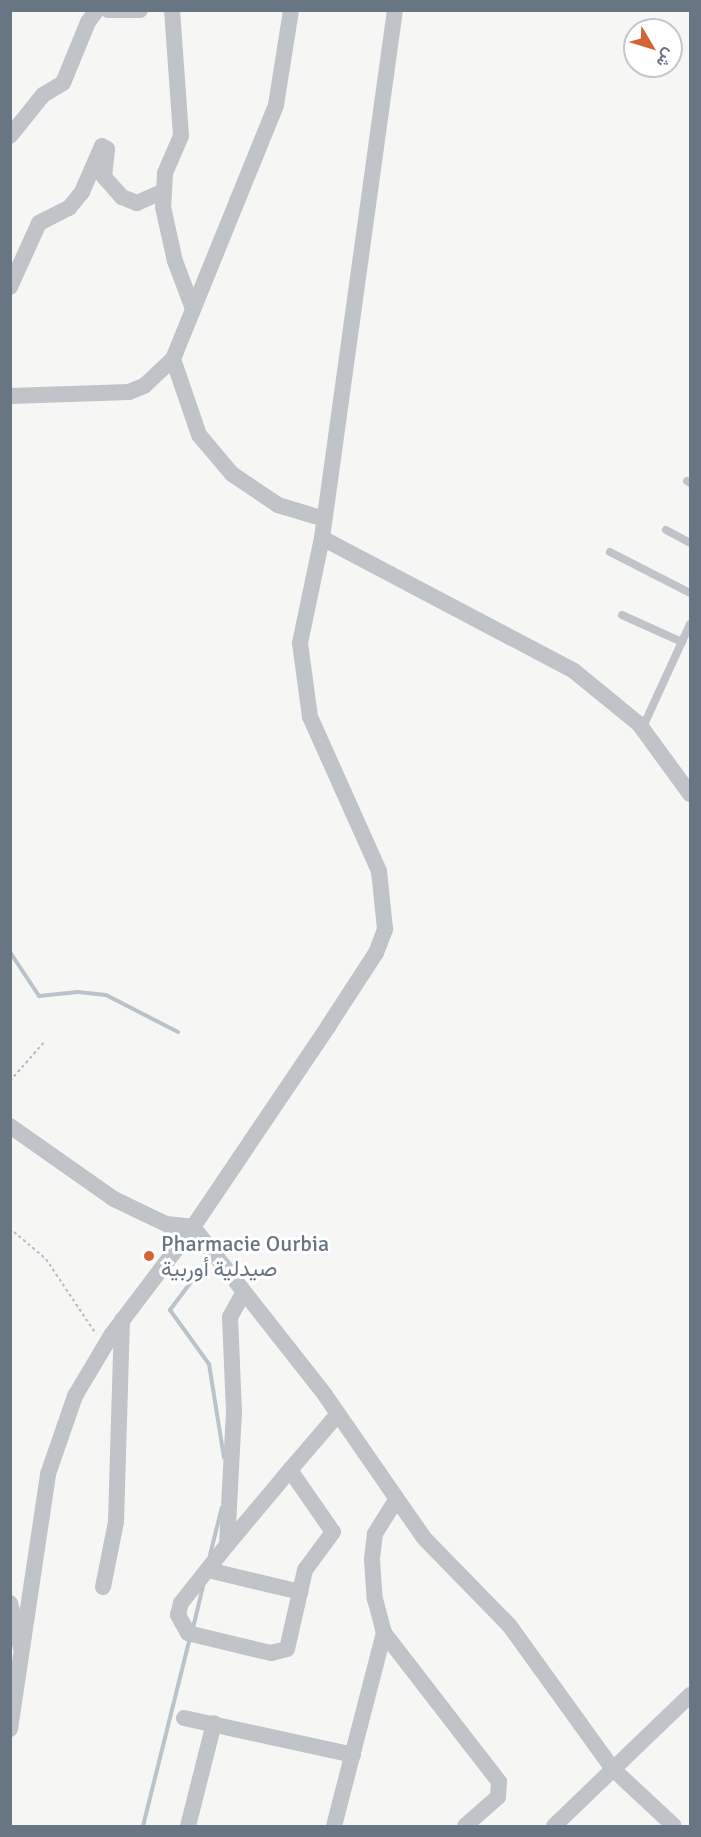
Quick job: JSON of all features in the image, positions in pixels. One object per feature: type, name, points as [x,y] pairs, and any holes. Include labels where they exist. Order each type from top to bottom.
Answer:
[{"type":"street","points":[[10,136],[43,95],[63,83],[88,22],[96,10]]},
{"type":"street","points":[[108,10],[140,10]]},
{"type":"street","points":[[172,10],[181,136],[165,173],[162,192],[175,261],[193,309]]},
{"type":"street","points":[[10,396],[129,392],[144,386],[173,359],[276,105],[291,10]]},
{"type":"street","points":[[10,1730],[50,1466],[64,1422],[104,1347],[193,1227],[370,962],[385,929],[385,898],[379,871],[310,717],[304,690],[300,643],[322,538],[395,10]]},
{"type":"street","points":[[10,287],[35,229],[44,220],[69,208],[82,192],[102,146],[107,149],[104,177],[122,197],[137,203],[162,192]]},
{"type":"street","points":[[173,359],[199,435],[232,474],[278,505],[324,519]]},
{"type":"street","points":[[322,538],[574,671],[624,709],[642,729],[690,794]]},
{"type":"street","points":[[10,1126],[114,1199],[166,1224],[193,1227],[338,1414],[396,1500],[452,1569],[508,1625],[613,1769],[674,1827]]},
{"type":"street","points":[[226,1545],[234,1412],[230,1317],[243,1294]]},
{"type":"street","points":[[103,1587],[116,1522],[122,1320]]},
{"type":"street","points":[[290,1470],[333,1532],[305,1570],[291,1642],[282,1653],[188,1633],[178,1615],[181,1603],[226,1545],[290,1470],[338,1414]]},
{"type":"street","points":[[396,1500],[375,1534],[372,1560],[375,1599],[384,1633],[499,1782],[498,1797],[465,1827]]},
{"type":"street","points":[[208,1570],[300,1592]]},
{"type":"street","points":[[10,1603],[22,1651]]},
{"type":"street","points":[[334,1827],[384,1633]]},
{"type":"street","points":[[554,1827],[690,1695]]},
{"type":"street","points":[[184,1718],[353,1755]]},
{"type":"street","points":[[188,1827],[214,1723]]},
{"type":"lane","points":[[666,530],[690,543]]},
{"type":"lane","points":[[610,552],[690,593]]},
{"type":"lane","points":[[622,615],[682,642]]},
{"type":"lane","points":[[642,729],[690,624]]},
{"type":"path","points":[[10,1081],[45,1041]]},
{"type":"path","points":[[14,1232],[46,1259],[104,1347]]},
{"type":"waterway","points":[[10,952],[39,996],[78,992],[106,995],[178,1032]]},
{"type":"waterway","points":[[203,1266],[170,1310],[209,1364],[224,1458]]},
{"type":"waterway","points":[[210,1555],[222,1507]]},
{"type":"waterway","points":[[193,1628],[203,1586]]},
{"type":"waterway","points":[[143,1826],[190,1638]]},
{"type":"place","name":"Pharmacie Ourbia صيدلية أوربية","points":[[149,1256]]}]
